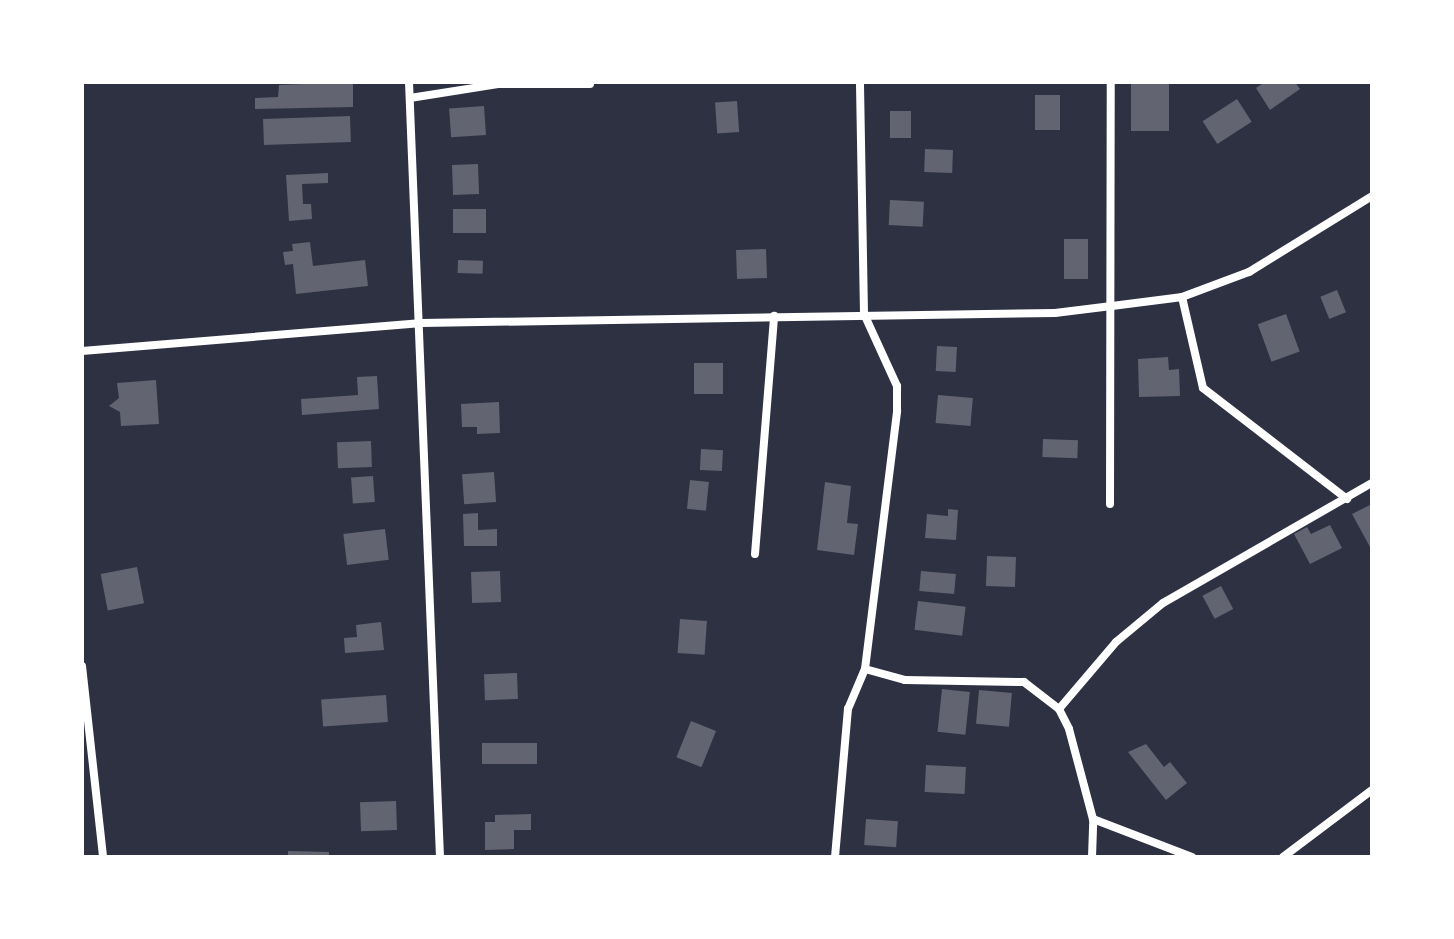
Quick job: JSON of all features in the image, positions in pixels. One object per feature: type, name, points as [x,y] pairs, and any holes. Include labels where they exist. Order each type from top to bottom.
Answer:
[{"type":"street","points":[[409,82],[422,323],[440,857]]},
{"type":"street","points":[[835,857],[848,709],[865,669],[897,411],[897,386],[864,314],[860,82]]},
{"type":"street","points":[[1110,504],[1111,82]]},
{"type":"street","points":[[410,98],[498,84],[590,84]]},
{"type":"street","points":[[82,351],[422,323],[1055,313],[1182,297],[1249,272],[1372,196]]},
{"type":"street","points":[[1182,297],[1203,388],[1347,499]]},
{"type":"street","points":[[755,554],[774,316]]},
{"type":"street","points":[[1059,709],[1116,642],[1163,603],[1372,483]]},
{"type":"street","points":[[82,666],[103,857]]},
{"type":"street","points":[[865,669],[905,680],[1024,682],[1059,709],[1093,819],[1092,857]]},
{"type":"street","points":[[1283,857],[1372,790]]},
{"type":"street","points":[[1093,819],[1192,857]]},
{"type":"building","points":[[353,82],[353,107],[255,109],[255,98],[278,97],[279,85]]},
{"type":"building","points":[[1131,82],[1169,82],[1169,131],[1131,131]]},
{"type":"building","points":[[1265,82],[1295,82],[1300,89],[1270,110],[1256,88]]},
{"type":"building","points":[[1035,95],[1060,95],[1060,130],[1035,130]]},
{"type":"building","points":[[1237,99],[1252,122],[1217,144],[1203,121]]},
{"type":"building","points":[[737,101],[739,132],[717,133],[715,103]]},
{"type":"building","points":[[484,106],[486,135],[451,137],[449,108]]},
{"type":"building","points":[[890,111],[911,111],[911,138],[890,138]]},
{"type":"building","points":[[350,116],[351,142],[264,145],[263,119]]},
{"type":"building","points":[[925,149],[953,150],[952,173],[924,172]]},
{"type":"building","points":[[478,164],[479,194],[453,195],[452,165]]},
{"type":"building","points":[[328,173],[328,183],[302,184],[303,204],[311,204],[312,219],[289,221],[286,175]]},
{"type":"building","points":[[890,200],[924,202],[923,227],[889,225]]},
{"type":"building","points":[[453,209],[486,209],[486,233],[453,233]]},
{"type":"building","points":[[1064,239],[1088,239],[1088,279],[1064,279]]},
{"type":"building","points":[[310,242],[313,266],[365,260],[368,286],[296,294],[293,264],[285,265],[283,252],[293,251],[292,244]]},
{"type":"building","points":[[766,249],[767,278],[737,279],[736,250]]},
{"type":"building","points":[[458,260],[483,261],[483,274],[458,273]]},
{"type":"building","points":[[1337,290],[1346,312],[1329,319],[1320,297]]},
{"type":"building","points":[[1286,314],[1300,352],[1271,362],[1258,324]]},
{"type":"building","points":[[937,346],[957,347],[956,372],[936,371]]},
{"type":"building","points":[[1168,357],[1169,370],[1179,369],[1180,396],[1139,397],[1138,359]]},
{"type":"building","points":[[694,363],[723,363],[723,394],[694,394]]},
{"type":"building","points":[[377,376],[379,409],[302,415],[301,399],[358,395],[357,377]]},
{"type":"building","points":[[156,380],[159,424],[121,426],[120,412],[109,406],[119,398],[117,383]]},
{"type":"building","points":[[938,395],[973,398],[970,426],[936,423]]},
{"type":"building","points":[[499,402],[500,433],[477,434],[477,427],[462,427],[461,404]]},
{"type":"building","points":[[1043,439],[1078,440],[1077,458],[1042,457]]},
{"type":"building","points":[[371,441],[372,467],[338,468],[337,442]]},
{"type":"building","points":[[701,449],[723,450],[722,471],[700,470]]},
{"type":"building","points":[[494,472],[496,502],[464,504],[462,474]]},
{"type":"building","points":[[373,476],[375,502],[353,503],[351,478]]},
{"type":"building","points":[[690,480],[709,482],[706,511],[687,509]]},
{"type":"building","points":[[825,482],[851,486],[847,523],[858,524],[854,555],[817,550]]},
{"type":"building","points":[[1372,504],[1372,546],[1370,547],[1352,514]]},
{"type":"building","points":[[948,509],[958,510],[956,540],[925,538],[927,514],[948,516]]},
{"type":"building","points":[[478,513],[478,530],[497,529],[497,546],[464,546],[463,514]]},
{"type":"building","points":[[1330,525],[1342,548],[1310,564],[1294,534],[1307,527],[1311,534]]},
{"type":"building","points":[[385,529],[389,560],[347,565],[343,534]]},
{"type":"building","points":[[987,556],[1016,557],[1015,587],[986,586]]},
{"type":"building","points":[[137,567],[144,603],[108,610],[101,574]]},
{"type":"building","points":[[500,571],[501,602],[472,603],[471,572]]},
{"type":"building","points":[[921,571],[956,574],[954,594],[919,591]]},
{"type":"building","points":[[1221,586],[1233,609],[1215,619],[1202,596]]},
{"type":"building","points":[[918,601],[966,607],[962,636],[914,630]]},
{"type":"building","points":[[680,619],[707,621],[705,655],[678,653]]},
{"type":"building","points":[[381,622],[384,650],[345,653],[344,638],[357,637],[356,625]]},
{"type":"building","points":[[517,673],[518,699],[485,700],[484,674]]},
{"type":"building","points":[[942,689],[970,692],[965,735],[938,732]]},
{"type":"building","points":[[979,690],[1012,693],[1009,727],[976,724]]},
{"type":"building","points":[[386,695],[388,722],[323,726],[321,700]]},
{"type":"building","points":[[691,721],[716,731],[701,767],[676,757]]},
{"type":"building","points":[[482,743],[537,743],[537,764],[482,764]]},
{"type":"building","points":[[1146,744],[1164,767],[1170,762],[1187,783],[1166,800],[1128,752]]},
{"type":"building","points":[[926,765],[966,767],[965,794],[925,792]]},
{"type":"building","points":[[396,801],[397,830],[361,831],[360,802]]},
{"type":"building","points":[[531,814],[531,830],[514,830],[514,849],[485,850],[485,822],[495,822],[495,815]]},
{"type":"building","points":[[866,819],[898,821],[896,847],[864,845]]},
{"type":"building","points":[[288,851],[329,852],[329,857],[288,857]]}]
